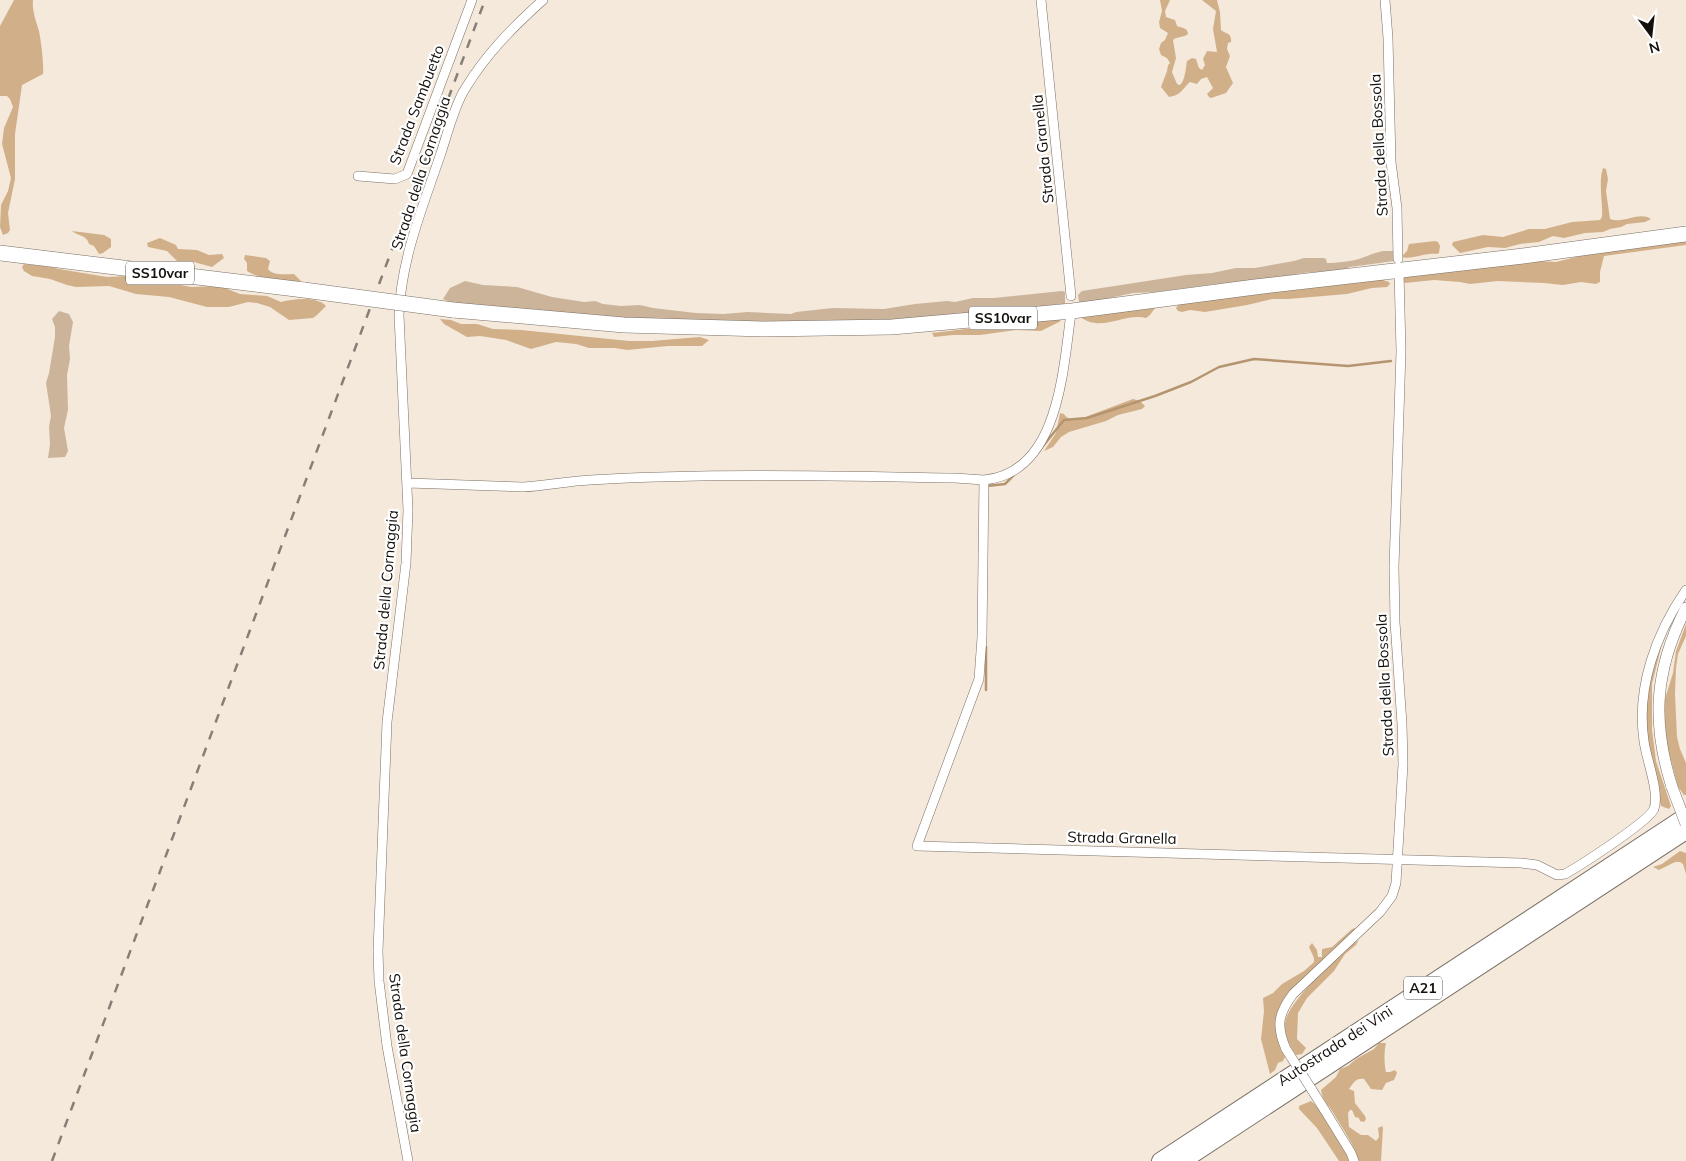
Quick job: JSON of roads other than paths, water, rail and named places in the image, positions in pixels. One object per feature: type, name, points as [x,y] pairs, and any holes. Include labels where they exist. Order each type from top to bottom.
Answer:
[{"type":"highway","name":"SS10var","points":[[0,253],[453,310],[624,325],[830,329],[901,327],[1072,311],[1246,288],[1524,256],[1686,234]]},
{"type":"highway","name":"Autostrada dei Vini","points":[[1160,1161],[1686,816]]},
{"type":"highway","name":"Autostrada dei Vini","points":[[1183,1161],[1686,831]]},
{"type":"street","name":"Strada Sambuetto","points":[[358,176],[395,179],[407,174],[472,0]]},
{"type":"street","name":"Strada della Cornaggia","points":[[408,1161],[388,1046],[378,951],[387,722],[406,563],[408,483],[399,299],[418,218],[463,91],[495,46],[543,0]]},
{"type":"street","name":"Strada Granella","points":[[1041,0],[1071,296]]},
{"type":"street","name":"Strada della Bossola","points":[[1385,0],[1388,38],[1391,162],[1397,208],[1398,259]]},
{"type":"street","name":"Strada della Bossola","points":[[1354,1161],[1351,1153],[1286,1049],[1280,1028],[1282,1011],[1293,994],[1388,902],[1395,889],[1399,860],[1403,764],[1394,566],[1401,351],[1399,272]]},
{"type":"street","points":[[408,483],[523,487],[589,480],[737,475],[984,480],[1006,475],[1020,466],[1039,443],[1049,427],[1061,384],[1071,314]]},
{"type":"street","name":"Strada Granella","points":[[984,480],[982,637],[979,679],[917,846],[1527,863],[1561,876],[1644,821],[1654,808],[1655,801],[1642,726],[1644,692],[1652,656],[1665,626],[1686,590]]},
{"type":"street","points":[[1686,608],[1671,641],[1663,666],[1659,698],[1659,728],[1662,752],[1672,787],[1686,824]]},
{"type":"waterway","points":[[1035,456],[1064,420],[1087,418],[1155,396],[1191,382],[1219,367],[1254,359],[1348,366],[1391,361]]},
{"type":"waterway","points":[[987,486],[1005,484],[1018,471]]},
{"type":"waterway","points":[[986,647],[986,690]]},
{"type":"railway","points":[[52,1161],[485,0]]}]
